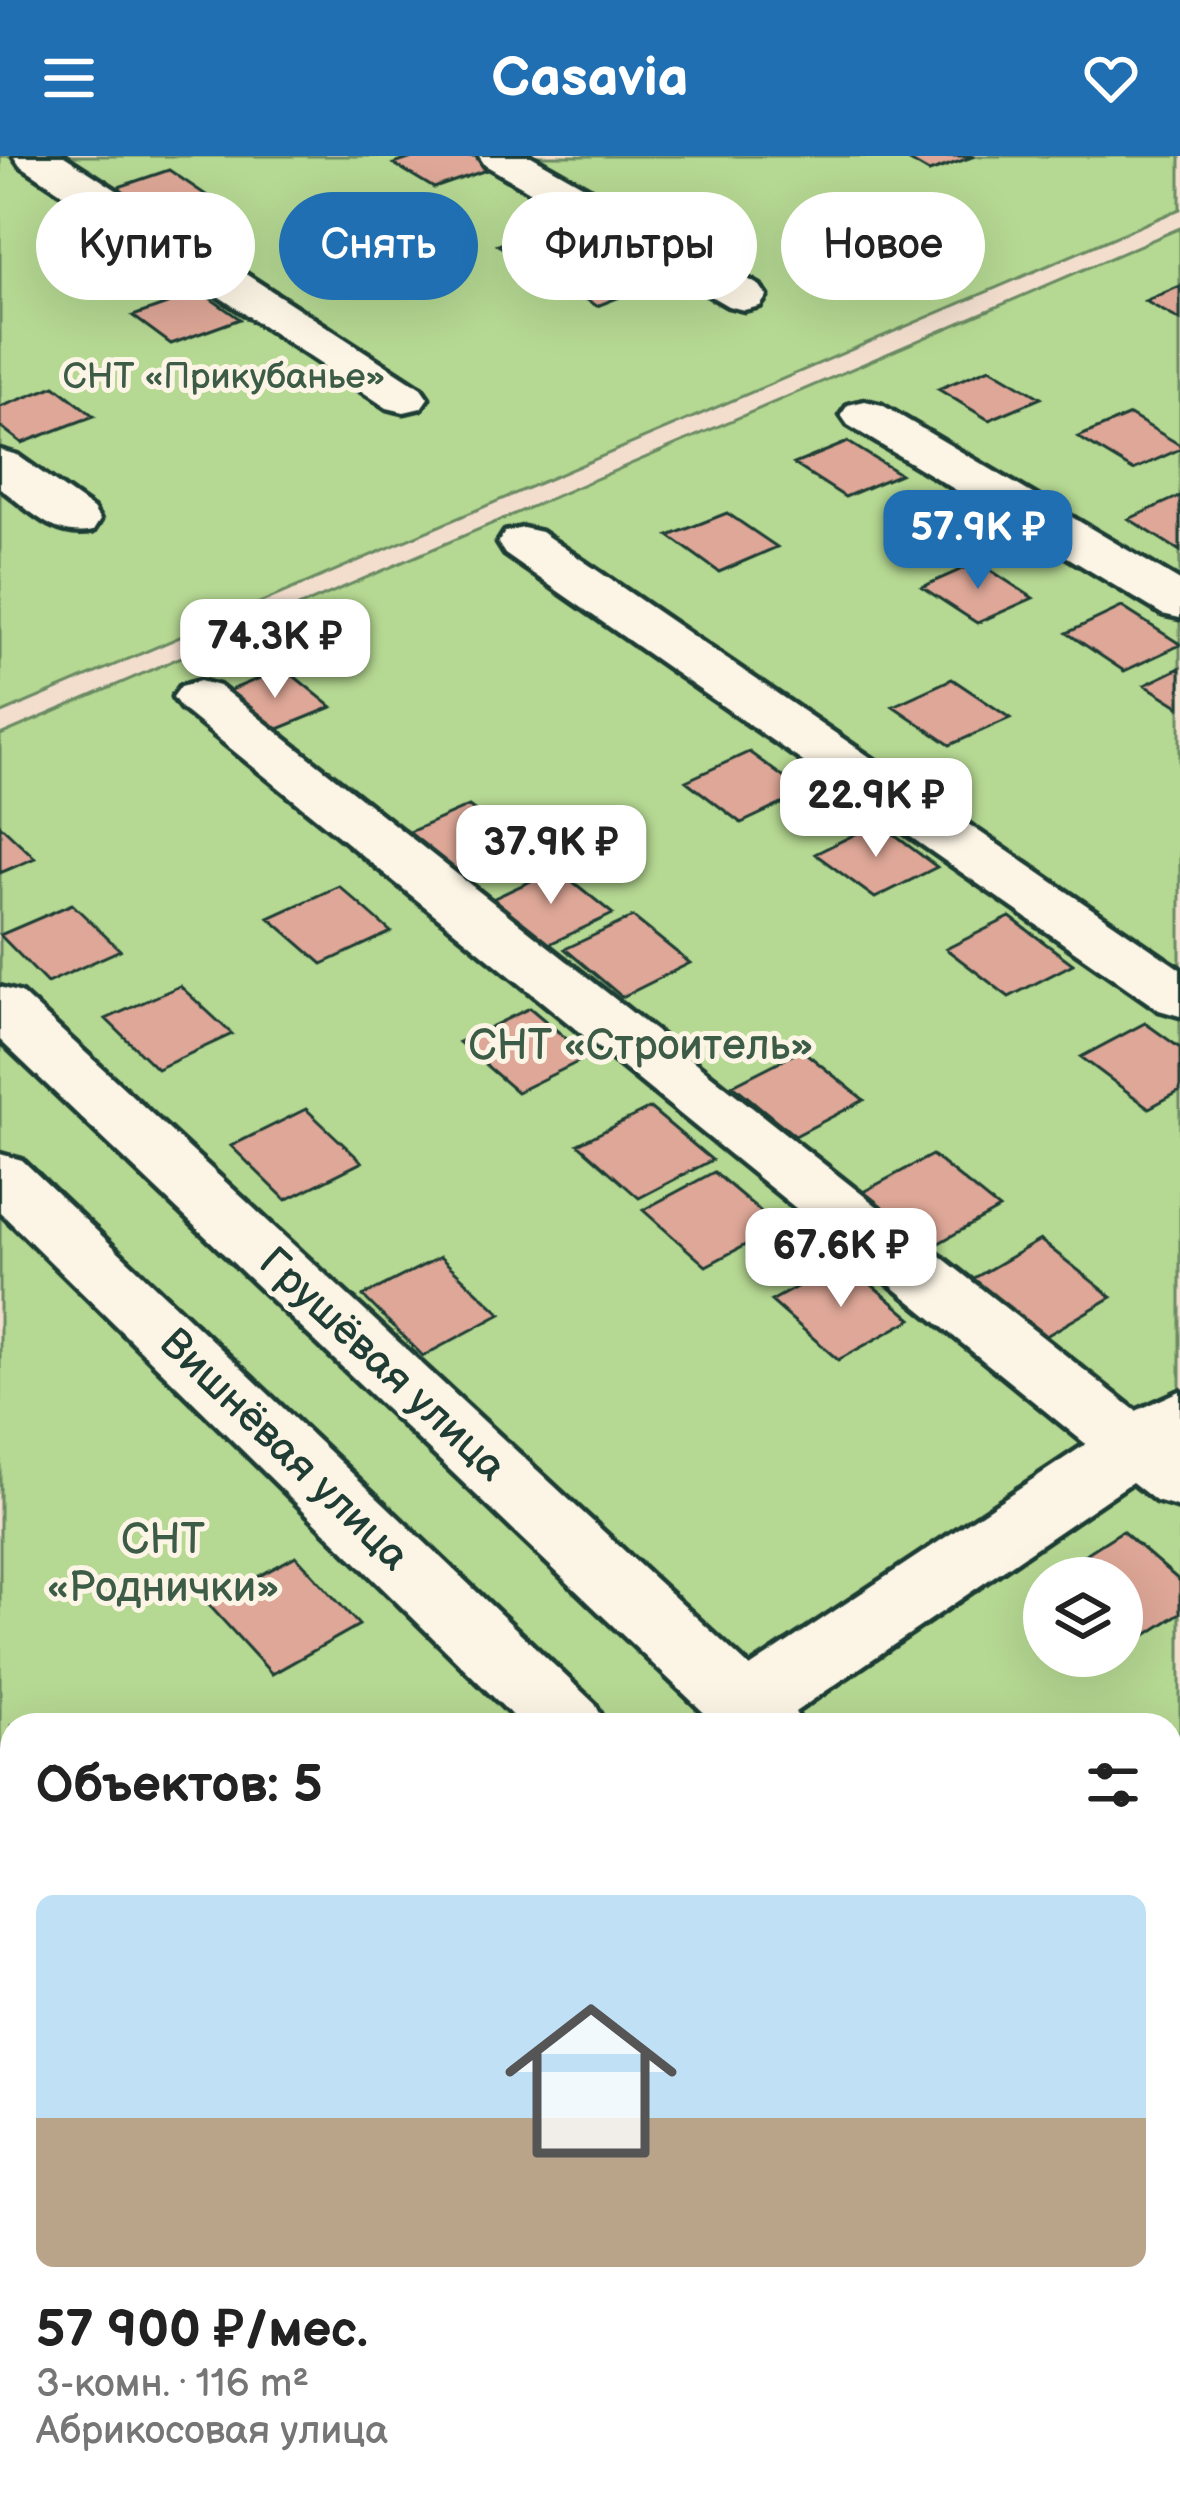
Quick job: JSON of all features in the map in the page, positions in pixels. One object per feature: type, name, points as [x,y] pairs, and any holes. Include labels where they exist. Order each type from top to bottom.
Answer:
[{"type":"street","points":[[34,156],[404,398]]},
{"type":"street","points":[[500,156],[563,192]]},
{"type":"street","points":[[865,416],[1180,603]]},
{"type":"street","points":[[0,465],[75,520]]},
{"type":"street","points":[[523,543],[1180,997]]},
{"type":"street","points":[[200,697],[1165,1448],[760,1713]]},
{"type":"street","name":"Грушёвая улица","points":[[0,1006],[752,1713]]},
{"type":"street","name":"Вишнёвая улица","points":[[0,1174],[557,1713]]},
{"type":"green space","name":"СНТ «Прикубанье»","points":[[0,156],[1180,156],[1180,209],[985,292],[985,192],[781,192],[781,300],[967,300],[0,714]]},
{"type":"green space","name":"СНТ «Строитель»","points":[[1180,228],[1180,1713],[0,1713],[0,735]]},
{"type":"building","points":[[418,156],[477,156],[495,167],[434,188],[394,164]]},
{"type":"building","points":[[901,156],[975,156],[929,172]]},
{"type":"building","points":[[169,170],[202,192],[104,192]]},
{"type":"building","points":[[1180,286],[1180,320],[1145,301]]},
{"type":"building","points":[[178,300],[213,300],[240,319],[171,344],[133,316]]},
{"type":"building","points":[[990,368],[1041,398],[989,420],[938,389]]},
{"type":"building","points":[[55,386],[94,416],[22,443],[0,426],[0,407]]},
{"type":"building","points":[[1130,415],[1180,449],[1133,470],[1078,437]]},
{"type":"building","points":[[848,442],[900,474],[845,497],[794,464]]},
{"type":"building","points":[[950,494],[1004,528],[949,552],[896,517]]},
{"type":"building","points":[[1180,496],[1180,551],[1129,519]]},
{"type":"building","points":[[727,513],[777,547],[719,572],[669,536]]},
{"type":"building","points":[[978,562],[1033,598],[977,623],[922,587]]},
{"type":"building","points":[[1122,607],[1180,645],[1124,671],[1067,633]]},
{"type":"building","points":[[284,668],[332,707],[266,734],[219,695]]},
{"type":"building","points":[[1180,668],[1180,707],[1145,685]]},
{"type":"building","points":[[952,679],[1010,718],[950,745],[893,706]]},
{"type":"building","points":[[749,752],[805,793],[741,823],[686,781]]},
{"type":"building","points":[[469,806],[523,848],[456,879],[403,835]]},
{"type":"building","points":[[878,823],[937,867],[875,898],[815,854]]},
{"type":"building","points":[[0,825],[35,858],[0,873]]},
{"type":"building","points":[[557,869],[613,914],[545,946],[490,900]]},
{"type":"building","points":[[339,886],[391,932],[322,964],[269,918]]},
{"type":"building","points":[[72,904],[120,950],[47,983],[0,935]]},
{"type":"building","points":[[633,917],[690,963],[622,997],[565,949]]},
{"type":"building","points":[[1010,917],[1073,964],[1009,997],[946,949]]},
{"type":"building","points":[[180,986],[232,1034],[157,1069],[106,1019]]},
{"type":"building","points":[[530,1008],[588,1057],[517,1092],[459,1042]]},
{"type":"building","points":[[1145,1023],[1180,1048],[1180,1091],[1149,1108],[1081,1057]]},
{"type":"building","points":[[802,1050],[864,1100],[795,1136],[733,1085]]},
{"type":"building","points":[[650,1108],[712,1160],[639,1198],[578,1144]]},
{"type":"building","points":[[306,1109],[362,1162],[286,1200],[231,1146]]},
{"type":"building","points":[[932,1155],[999,1209],[930,1248],[863,1192]]},
{"type":"building","points":[[714,1172],[779,1227],[706,1266],[643,1210]]},
{"type":"building","points":[[1040,1240],[1112,1297],[1041,1339],[971,1280]]},
{"type":"building","points":[[440,1257],[501,1314],[423,1356],[363,1296]]},
{"type":"building","points":[[844,1261],[912,1319],[838,1360],[771,1301]]},
{"type":"building","points":[[1122,1531],[1180,1581],[1180,1613],[1143,1637],[1143,1557],[1081,1557]]},
{"type":"building","points":[[296,1556],[359,1625],[272,1674],[208,1604]]},
{"type":"park label","name":"СНТ «Роднички»","points":[[163,1564]]}]
